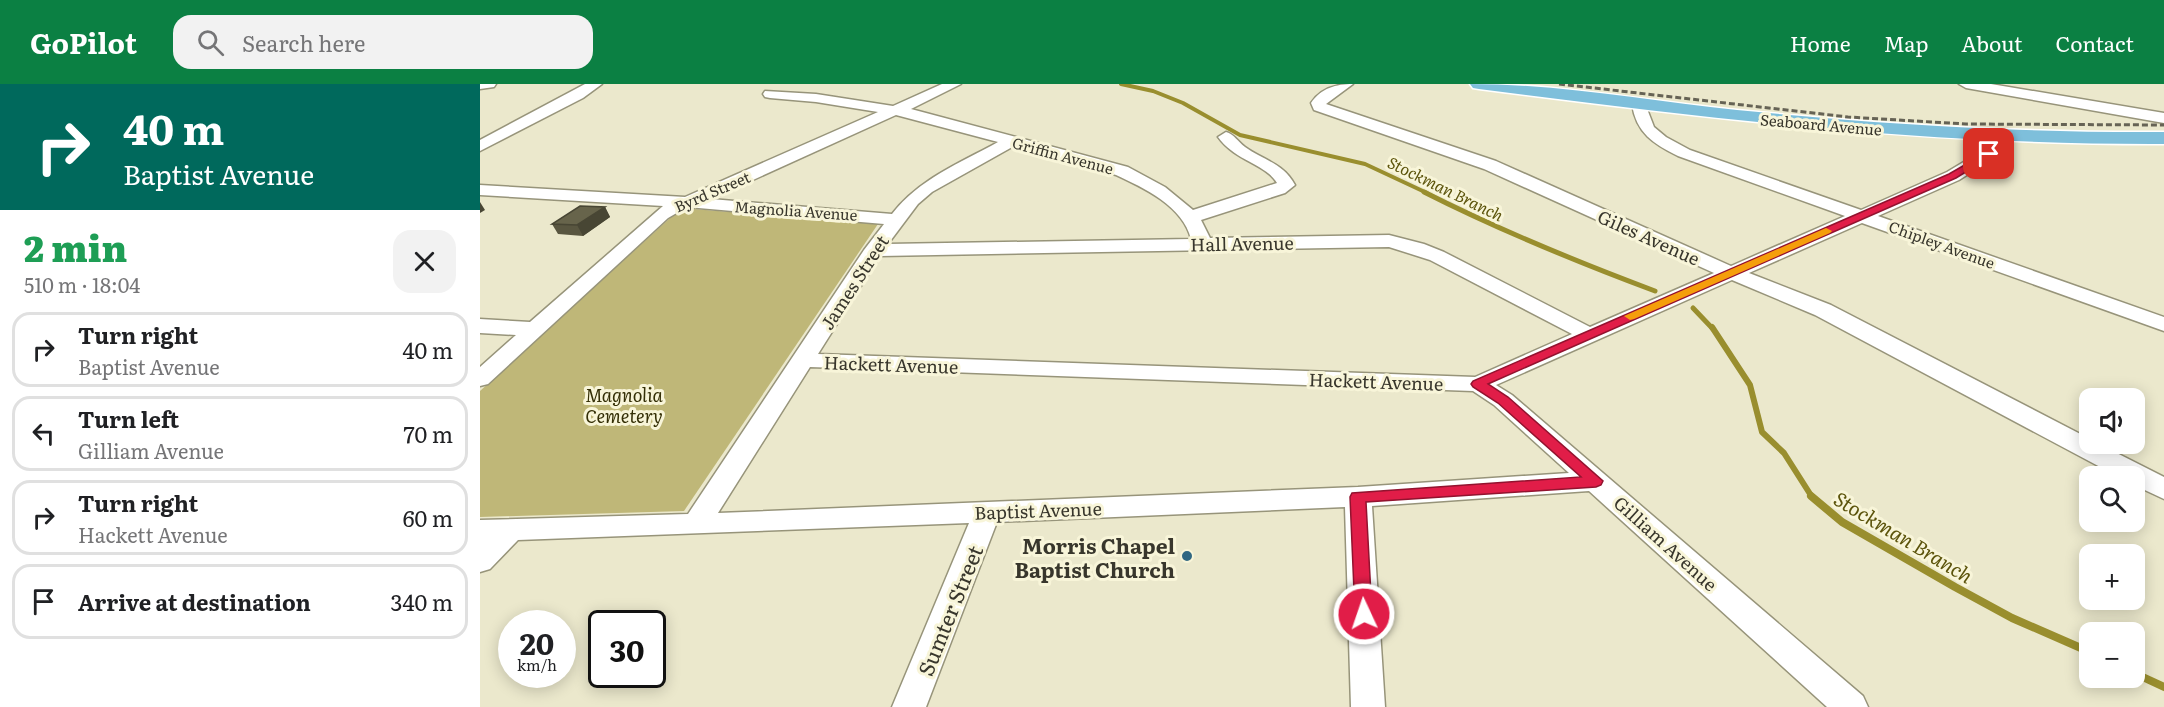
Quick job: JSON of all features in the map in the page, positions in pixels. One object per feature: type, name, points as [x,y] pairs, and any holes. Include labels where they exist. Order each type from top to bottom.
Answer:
[{"type":"main road","name":"Seaboard Avenue","points":[[1479,84],[1825,126],[1996,136],[2164,138]]},
{"type":"street","points":[[480,85],[489,84]]},
{"type":"street","points":[[480,146],[595,84]]},
{"type":"street","name":"Byrd Street","points":[[480,379],[662,214],[954,84]]},
{"type":"street","name":"Giles Avenue","points":[[1346,84],[1320,100],[1319,107],[1490,165],[1730,273],[1854,325],[2164,489]]},
{"type":"street","points":[[1966,84],[2164,118]]},
{"type":"street","name":"Griffin Avenue","points":[[770,94],[816,98],[896,110],[1122,171],[1145,183],[1191,217]]},
{"type":"street","name":"Chipley Avenue","points":[[1639,104],[1642,122],[1649,132],[1684,153],[2164,324]]},
{"type":"street","name":"Hackett Avenue","points":[[803,360],[1478,384],[1971,167],[1989,154],[1996,136]]},
{"type":"street","points":[[1202,243],[1201,236],[1191,217],[1286,185],[1280,175],[1233,147],[1226,137]]},
{"type":"street","name":"James Street","points":[[697,523],[874,250],[912,200],[926,189],[1011,141]]},
{"type":"street","name":"Magnolia Avenue","points":[[480,190],[685,202],[896,220]]},
{"type":"street","name":"Hall Avenue","points":[[874,250],[1382,240],[1400,243],[1437,256],[1588,334]]},
{"type":"street","points":[[480,326],[535,329]]},
{"type":"street","name":"Gilliam Avenue","points":[[1478,384],[1503,400],[1851,707]]},
{"type":"street","name":"Baptist Avenue","points":[[480,531],[1358,497],[1596,481]]},
{"type":"street","points":[[1358,497],[1368,707]]},
{"type":"street","name":"Sumter Street","points":[[909,707],[981,533],[987,512]]},
{"type":"street","points":[[480,561],[510,531]]},
{"type":"green space","name":"Magnolia Cemetery","points":[[681,208],[878,224],[684,511],[480,517],[480,391]]},
{"type":"building","points":[[580,206],[605,207],[577,225],[552,224]]},
{"type":"waterway","name":"Stockman Branch","points":[[1121,84],[1153,91],[1183,103],[1240,135],[1365,164],[1427,193]]},
{"type":"waterway","name":"Stockman Branch","points":[[1424,192],[1538,245],[1655,291]]},
{"type":"waterway","name":"Stockman Branch","points":[[1693,308],[1713,329]]},
{"type":"waterway","name":"Stockman Branch","points":[[1712,327],[1750,385],[1762,432],[1784,453],[1812,497]]},
{"type":"waterway","name":"Stockman Branch","points":[[1812,497],[1842,522],[1955,587],[2012,618],[2079,647]]},
{"type":"waterway","name":"Stockman Branch","points":[[2145,678],[2164,687]]},
{"type":"railway","points":[[1559,84],[1848,117],[1966,124],[2164,125]]},
{"type":"slow traffic","points":[[1630,316],[1826,231]]},
{"type":"place","name":"Morris Chapel Baptist Church","points":[[1187,556]]},
{"type":"route","points":[[1364,614],[1358,497],[1596,481],[1503,400],[1478,384],[1953,176],[1989,154]]}]
